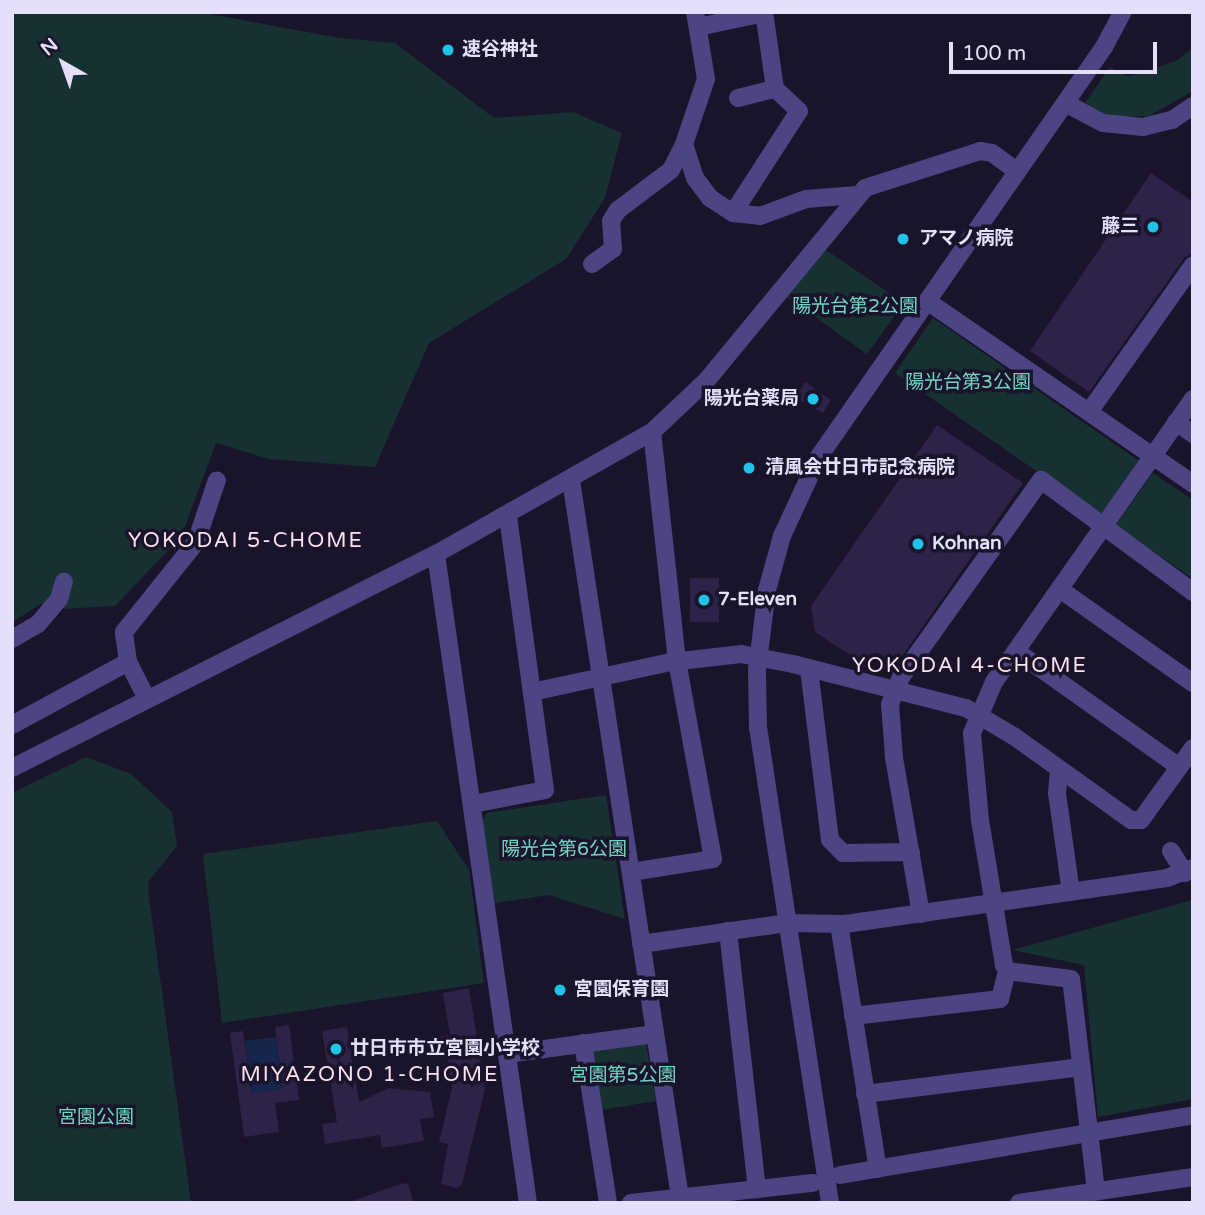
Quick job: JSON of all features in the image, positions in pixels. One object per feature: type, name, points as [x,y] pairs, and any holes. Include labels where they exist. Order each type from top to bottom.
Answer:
[{"type":"street","points":[[830,1203],[758,729],[758,657],[775,560],[818,458],[1065,103],[1124,12]]},
{"type":"street","points":[[592,264],[613,249],[611,221],[618,210],[671,170],[684,144],[706,79],[697,20],[764,13],[775,89],[799,111],[733,213]]},
{"type":"street","points":[[738,98],[775,89]]},
{"type":"street","points":[[1065,103],[1103,123],[1143,127],[1172,120],[1193,106]]},
{"type":"street","points":[[684,144],[695,178],[710,198],[733,213],[760,216],[806,199],[857,195]]},
{"type":"street","points":[[12,768],[146,697],[436,554],[652,432],[707,380],[865,188],[980,151],[992,153],[1017,171]]},
{"type":"street","points":[[1088,412],[1193,265]]},
{"type":"street","points":[[927,301],[1193,484]]},
{"type":"street","points":[[853,1016],[1000,999],[1007,971],[994,903],[972,747],[978,715],[994,682],[1193,399]]},
{"type":"street","points":[[1176,422],[1193,434]]},
{"type":"street","points":[[631,872],[713,859],[677,661],[652,432]]},
{"type":"street","points":[[146,697],[128,662],[124,632],[196,542],[217,480]]},
{"type":"street","points":[[571,480],[680,1197]]},
{"type":"street","points":[[921,914],[890,730],[890,704],[896,691],[1041,480],[1193,592]]},
{"type":"street","points":[[473,804],[545,790],[508,515]]},
{"type":"street","points":[[436,554],[528,1203]]},
{"type":"street","points":[[12,639],[38,624],[58,599],[64,582]]},
{"type":"street","points":[[1060,590],[1193,683]]},
{"type":"street","points":[[1016,651],[1180,767]]},
{"type":"street","points":[[531,692],[677,661],[741,654],[758,657],[896,691],[978,715],[1130,820],[1147,826],[1193,748]]},
{"type":"street","points":[[12,725],[128,662]]},
{"type":"street","points":[[809,669],[830,840],[843,853],[911,852]]},
{"type":"street","points":[[1059,770],[1057,793],[1070,892]]},
{"type":"street","points":[[1171,851],[1189,871]]},
{"type":"street","points":[[641,944],[786,923],[839,924],[921,914],[1189,871]]},
{"type":"street","points":[[839,924],[878,1169]]},
{"type":"street","points":[[728,931],[757,1189]]},
{"type":"street","points":[[1007,971],[1071,979],[1096,1191]]},
{"type":"street","points":[[507,1054],[655,1034]]},
{"type":"street","points":[[583,1043],[608,1203]]},
{"type":"street","points":[[865,1094],[1082,1067]]},
{"type":"street","points":[[840,1175],[1193,1115]]},
{"type":"street","points":[[1018,1203],[1193,1177]]},
{"type":"street","points":[[631,1203],[813,1183]]},
{"type":"green space","points":[[12,12],[199,12],[340,38],[395,43],[494,118],[573,112],[622,133],[605,198],[566,259],[429,343],[375,467],[269,459],[216,443],[181,537],[115,606],[60,609],[41,604],[12,622]]},
{"type":"green space","points":[[1193,48],[1193,91],[1149,116],[1110,116],[1085,103],[1110,67],[1127,76],[1137,74],[1176,61]]},
{"type":"green space","name":"陽光台第2公園","points":[[823,248],[904,303],[867,354],[786,296]]},
{"type":"green space","name":"陽光台第3公園","points":[[933,318],[1139,461],[1101,516],[895,373]]},
{"type":"green space","points":[[1153,473],[1193,500],[1193,579],[1116,525]]},
{"type":"green space","name":"宮園公園","points":[[86,757],[131,774],[172,812],[177,846],[149,881],[148,890],[191,1203],[12,1203],[12,793]]},
{"type":"green space","name":"陽光台第6公園","points":[[606,795],[625,919],[549,895],[495,903],[481,822],[487,813]]},
{"type":"green space","points":[[437,821],[469,870],[484,983],[222,1023],[203,854]]},
{"type":"green space","points":[[1193,900],[1193,1099],[1098,1117],[1084,965],[1012,950]]},
{"type":"green space","name":"宮園第5公園","points":[[646,1043],[656,1101],[601,1110],[591,1052]]},
{"type":"water","points":[[276,1037],[283,1089],[252,1093],[245,1041]]},
{"type":"building","name":"藤三","points":[[1151,173],[1193,202],[1193,252],[1184,258],[1089,392],[1030,351]]},
{"type":"building","name":"陽光台薬局","points":[[805,382],[831,400],[823,413],[795,398]]},
{"type":"building","name":"Kohnan","points":[[937,425],[1023,483],[896,665],[877,652],[871,658],[850,655],[815,632],[811,606]]},
{"type":"building","name":"7-Eleven","points":[[690,578],[719,578],[719,622],[690,622]]},
{"type":"building","points":[[469,988],[485,1089],[462,1184],[457,1188],[441,1184],[448,1144],[439,1142],[452,1088],[446,1050],[437,1052],[435,1037],[450,1035],[443,993]]},
{"type":"building","points":[[289,1025],[299,1100],[275,1103],[279,1132],[244,1137],[230,1033],[243,1031],[252,1093],[283,1089],[275,1027]]},
{"type":"building","points":[[347,1027],[359,1102],[389,1088],[430,1092],[434,1117],[420,1119],[424,1141],[382,1148],[380,1135],[325,1144],[322,1124],[337,1122],[322,1031]]},
{"type":"building","points":[[403,1183],[408,1184],[414,1203],[347,1203]]},
{"type":"place","name":"速谷神社","points":[[448,50]]},
{"type":"place","name":"藤三","points":[[1153,227]]},
{"type":"place","name":"アマノ病院","points":[[903,239]]},
{"type":"place","name":"陽光台薬局","points":[[813,399]]},
{"type":"place","name":"清風会廿日市記念病院","points":[[749,468]]},
{"type":"place","name":"Kohnan","points":[[918,544]]},
{"type":"place","name":"7-Eleven","points":[[704,600]]},
{"type":"place","name":"宮園保育園","points":[[560,990]]},
{"type":"place","name":"廿日市市立宮園小学校","points":[[336,1049]]},
{"type":"district","name":"YOKODAI 5-CHOME","points":[[246,541]]},
{"type":"district","name":"YOKODAI 4-CHOME","points":[[970,666]]},
{"type":"district","name":"MIYAZONO 1-CHOME","points":[[370,1075]]}]
